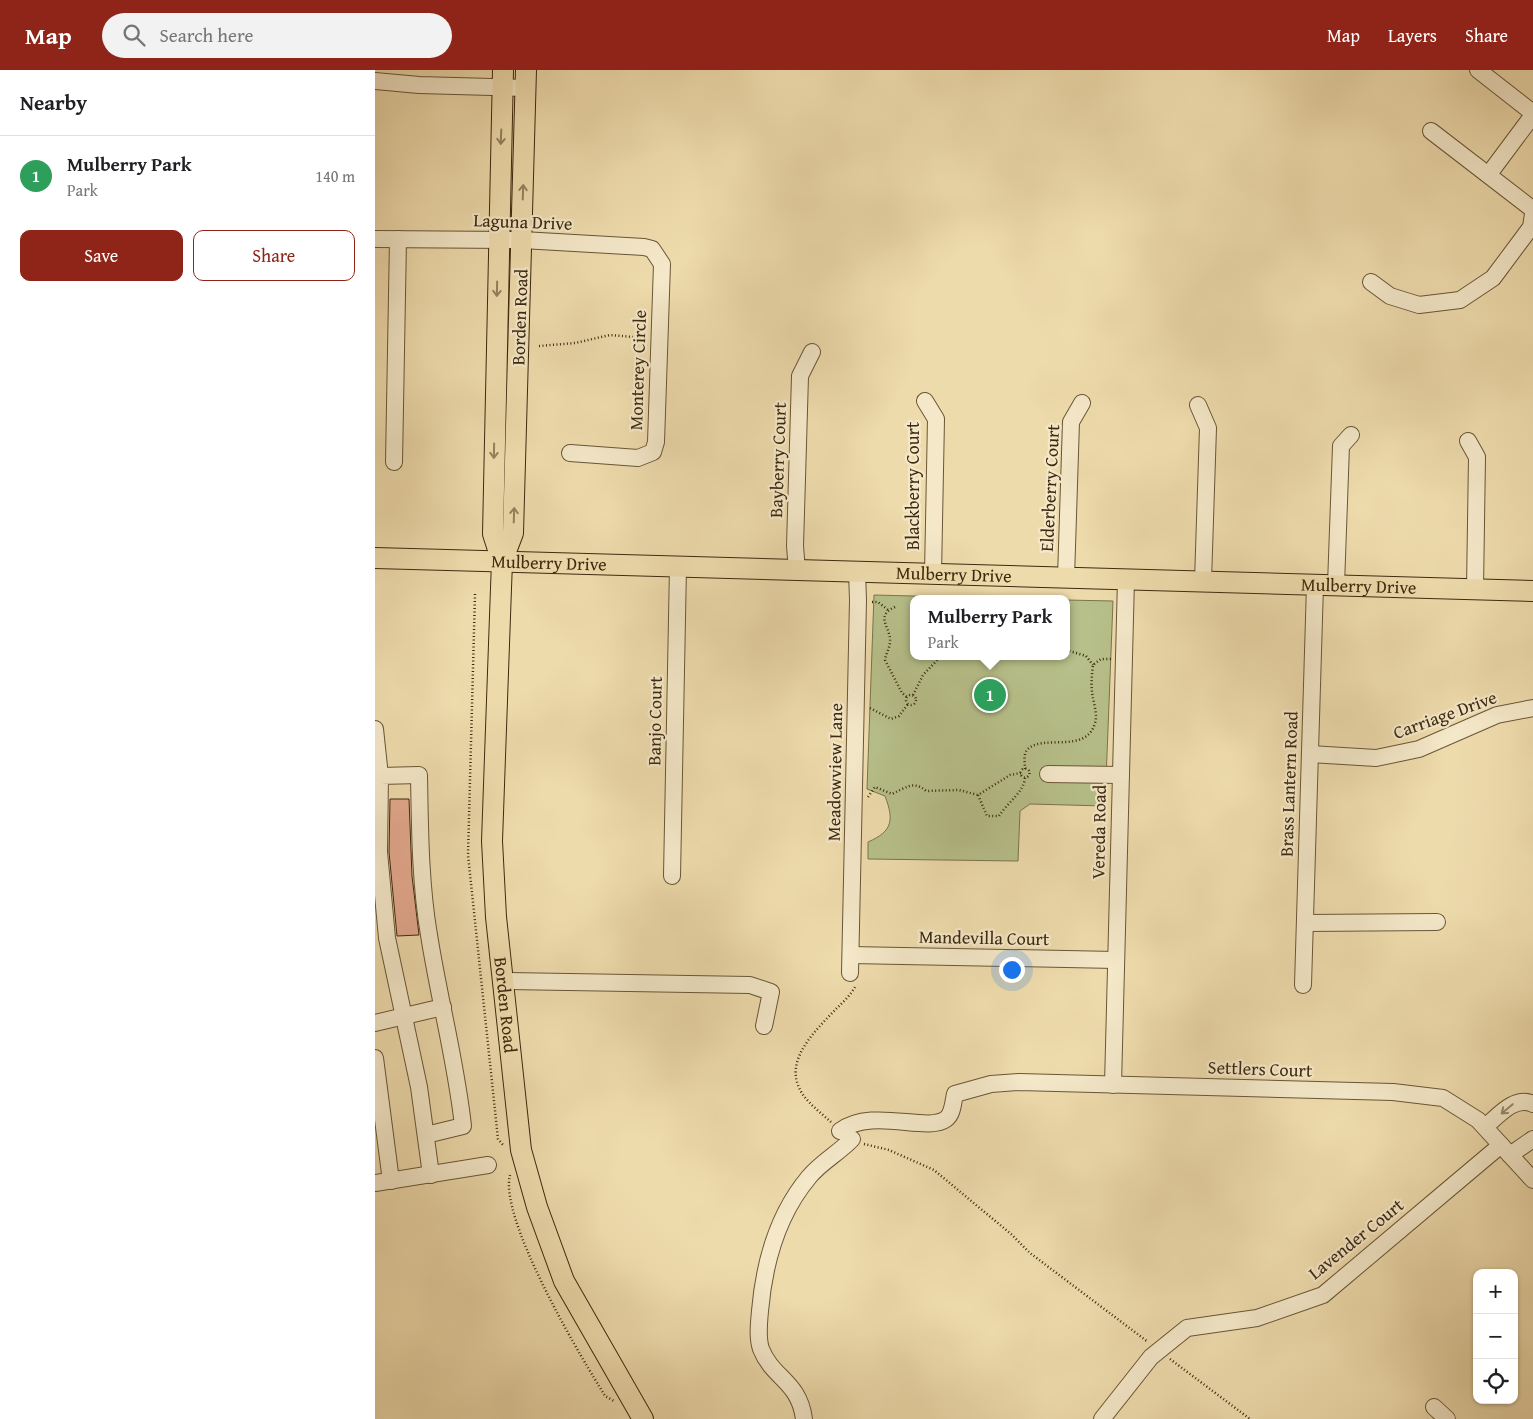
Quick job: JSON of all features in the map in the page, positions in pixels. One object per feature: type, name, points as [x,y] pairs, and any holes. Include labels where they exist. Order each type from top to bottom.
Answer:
[{"type":"main road","name":"Borden Road","points":[[502,562],[493,534],[503,79]]},
{"type":"main road","name":"Borden Road","points":[[526,79],[513,533],[502,562],[492,840],[502,981],[521,1150],[537,1207],[565,1281],[643,1419]]},
{"type":"main road","name":"Mulberry Drive","points":[[375,558],[1533,591]]},
{"type":"street","points":[[1478,70],[1533,114],[1489,174]]},
{"type":"street","points":[[375,81],[526,79]]},
{"type":"street","points":[[1371,282],[1390,296],[1419,305],[1460,300],[1493,278],[1532,218],[1531,208],[1431,131]]},
{"type":"street","name":"Laguna Drive","points":[[375,239],[522,240],[644,246],[652,249],[662,264]]},
{"type":"street","points":[[394,462],[398,239]]},
{"type":"street","name":"Monterey Circle","points":[[570,453],[638,458],[653,452],[656,442],[662,264]]},
{"type":"street","name":"Bayberry Court","points":[[797,571],[795,546],[800,376],[812,352]]},
{"type":"street","name":"Blackberry Court","points":[[925,401],[936,419],[933,574]]},
{"type":"street","name":"Elderberry Court","points":[[1066,578],[1071,422],[1082,403]]},
{"type":"street","points":[[1198,405],[1208,428],[1203,581]]},
{"type":"street","points":[[1336,585],[1341,446],[1351,435]]},
{"type":"street","points":[[1468,441],[1477,457],[1475,589]]},
{"type":"street","name":"Banjo Court","points":[[672,876],[678,567]]},
{"type":"street","name":"Meadowview Lane","points":[[854,977],[851,956],[857,572]]},
{"type":"street","name":"Vereda Road","points":[[1113,1085],[1126,579]]},
{"type":"street","name":"Brass Lantern Road","points":[[1303,985],[1315,584]]},
{"type":"street","name":"Carriage Drive","points":[[1310,754],[1376,758],[1402,753],[1419,749],[1497,715],[1533,708]]},
{"type":"street","points":[[375,729],[379,776],[379,852],[387,938],[419,1086],[431,1175]]},
{"type":"street","points":[[1048,774],[1121,775]]},
{"type":"street","points":[[379,776],[419,775],[420,846],[428,933],[459,1080],[463,1126],[426,1135]]},
{"type":"street","points":[[1305,923],[1437,922]]},
{"type":"street","name":"Mandevilla Court","points":[[851,956],[1116,960]]},
{"type":"street","points":[[502,981],[750,985],[771,992],[763,1026]]},
{"type":"street","points":[[375,1023],[443,1007]]},
{"type":"street","points":[[375,1058],[383,1182],[488,1165]]},
{"type":"street","name":"Settlers Court","points":[[846,1135],[854,1122],[860,1121],[890,1120],[935,1123],[945,1119],[951,1113],[955,1094],[991,1084],[1113,1085],[1410,1094],[1443,1098],[1478,1120],[1533,1180]]},
{"type":"street","points":[[1485,1127],[1514,1103],[1527,1101],[1533,1104]]},
{"type":"street","points":[[804,1419],[798,1395],[765,1358],[761,1347],[759,1329],[765,1268],[770,1250],[793,1200],[809,1177],[846,1135]]},
{"type":"street","name":"Lavender Court","points":[[1154,1354],[1187,1328],[1257,1318],[1323,1295],[1505,1150],[1533,1139]]},
{"type":"street","points":[[1102,1419],[1154,1354]]},
{"type":"street","points":[[1434,1407],[1447,1419]]},
{"type":"path","points":[[539,346],[575,343],[610,335],[633,337]]},
{"type":"path","points":[[858,600],[878,602],[888,610]]},
{"type":"path","points":[[888,610],[895,607]]},
{"type":"path","points":[[888,610],[885,622],[891,639],[885,660],[890,673],[907,697],[909,704]]},
{"type":"path","points":[[854,799],[869,796],[875,786],[892,794],[913,784],[920,785],[926,791],[959,790],[979,795],[1010,775],[1021,773],[1025,769],[1025,756],[1030,748],[1043,744],[1081,739],[1090,731],[1095,723],[1092,692],[1093,666],[1086,656],[1070,651]]},
{"type":"path","points":[[1093,666],[1101,659],[1124,659]]},
{"type":"path","points":[[856,708],[877,710],[886,718],[891,719],[899,716],[909,704],[915,702],[913,695],[923,675],[937,660]]},
{"type":"path","points":[[907,697],[913,695]]},
{"type":"path","points":[[979,795],[987,816],[999,816],[1005,806],[1021,789],[1025,778],[1030,773],[1025,769]]},
{"type":"path","points":[[1021,773],[1025,778]]},
{"type":"path","points":[[854,977],[852,992],[809,1040],[801,1053],[795,1070],[798,1086],[807,1100],[846,1135],[889,1150],[934,1170],[1011,1234],[1030,1253],[1154,1354],[1250,1419]]},
{"type":"green space","points":[[874,595],[910,596],[910,660],[1070,660],[1070,600],[1113,601],[1105,806],[1030,804],[1020,811],[1018,861],[868,859],[868,842],[887,829],[890,812],[885,796],[867,789]]},
{"type":"building","points":[[390,799],[409,799],[412,876],[419,935],[397,936],[389,852]]},
{"type":"place","name":"Mulberry Park","points":[[990,695]]}]
